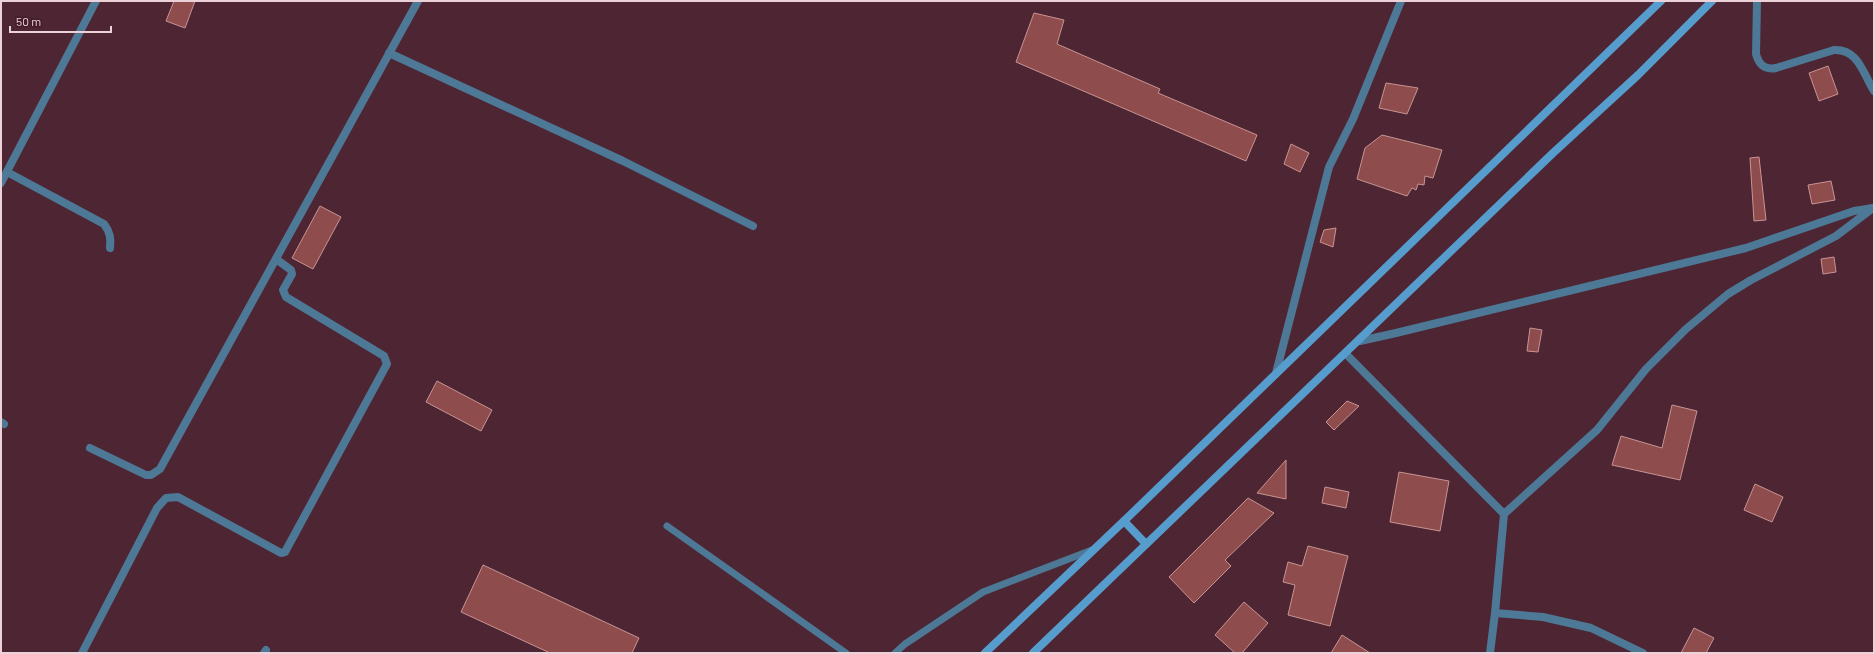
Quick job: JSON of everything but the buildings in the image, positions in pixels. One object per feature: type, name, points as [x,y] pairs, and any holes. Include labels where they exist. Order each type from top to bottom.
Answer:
[{"type":"main road","points":[[985,653],[1095,549],[1661,1]]},
{"type":"main road","points":[[1033,653],[1099,592],[1146,544],[1346,354],[1553,153],[1638,75],[1712,1]]},
{"type":"main road","points":[[1124,521],[1146,544]]},
{"type":"street","points":[[1,182],[96,1]]},
{"type":"street","points":[[90,448],[146,475],[151,475],[160,469],[418,1]]},
{"type":"street","points":[[1276,373],[1329,167],[1353,119],[1401,1]]},
{"type":"street","points":[[1757,1],[1756,54],[1758,61],[1762,66],[1769,69],[1776,68],[1834,50],[1843,50],[1856,58],[1874,91]]},
{"type":"street","points":[[389,53],[624,161],[753,226]]},
{"type":"street","points":[[7,172],[104,224],[109,230],[111,240],[110,248]]},
{"type":"street","points":[[1360,340],[1396,333],[1746,248],[1854,211],[1874,208]]},
{"type":"street","points":[[1490,653],[1504,514],[1597,430],[1646,369],[1686,329],[1728,294],[1751,280],[1836,236],[1874,208]]},
{"type":"street","points":[[82,653],[157,508],[166,498],[178,497],[280,554],[285,552],[387,364],[384,356],[286,297],[282,290],[292,274],[291,270],[276,259]]},
{"type":"street","points":[[1346,354],[1504,514]]},
{"type":"street","points":[[1495,613],[1543,617],[1591,628],[1643,653]]},
{"type":"lane","points":[[668,526],[846,653]]},
{"type":"lane","points":[[896,653],[905,644],[983,592],[1095,549]]}]
